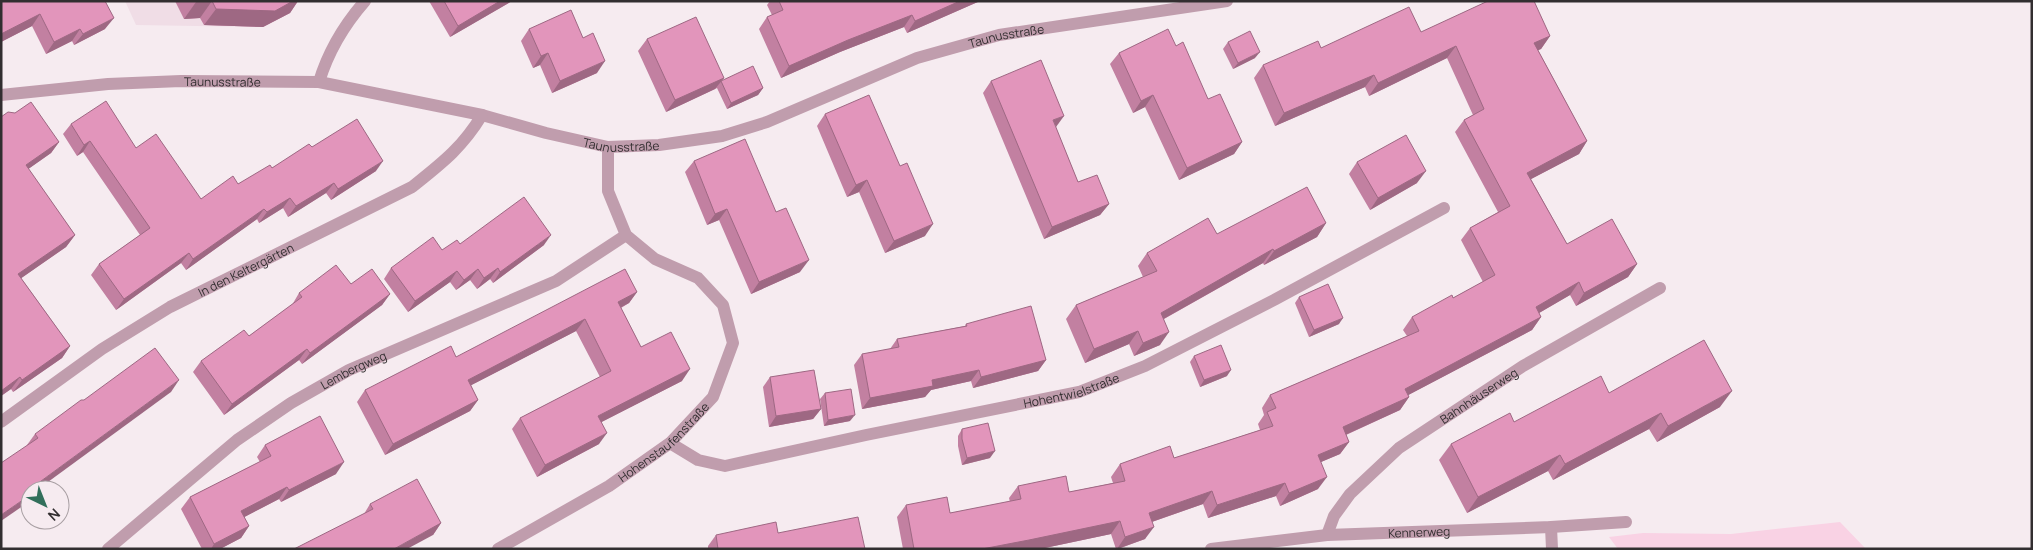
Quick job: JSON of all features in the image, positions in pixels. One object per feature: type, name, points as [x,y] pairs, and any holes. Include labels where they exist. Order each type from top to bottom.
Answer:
[{"type":"street","points":[[318,82],[325,62],[348,21],[365,1]]},
{"type":"street","name":"Taunusstraße","points":[[1,95],[108,84],[181,81],[318,82],[482,115],[546,133],[608,147],[659,145],[722,136],[767,122],[917,58],[999,35],[1227,1]]},
{"type":"street","name":"In den Keltergärten","points":[[1,422],[102,350],[170,307],[412,187],[458,148],[469,136],[482,115]]},
{"type":"street","name":"Hohenstaufenstraße","points":[[498,549],[608,486],[670,443],[713,397],[733,343],[724,305],[698,278],[655,260],[626,236],[608,191],[608,147]]},
{"type":"street","name":"Hohentwielstraße","points":[[670,443],[698,460],[725,466],[1079,392],[1154,361],[1274,300],[1444,208]]},
{"type":"street","name":"Lembergweg","points":[[108,549],[237,440],[292,403],[348,370],[556,281],[626,236]]},
{"type":"street","name":"Bahnhäuserweg","points":[[1327,535],[1334,516],[1350,494],[1399,448],[1523,366],[1660,288]]},
{"type":"street","name":"Kennerweg","points":[[1211,549],[1327,535],[1551,527],[1626,522]]},
{"type":"street","points":[[1551,527],[1552,549]]},
{"type":"shaded area","points":[[125,1],[284,1],[290,13],[263,27],[136,25]]},
{"type":"shaded area","points":[[1840,522],[1866,549],[1618,549],[1609,537],[1643,533],[1731,534]]},
{"type":"building","points":[[1,1],[105,1],[114,18],[83,34],[80,29],[54,42],[40,14],[1,34]]},
{"type":"building","points":[[212,1],[293,1],[275,11],[216,9]]},
{"type":"building","points":[[444,1],[500,1],[458,26]]},
{"type":"building","points":[[779,1],[960,1],[915,21],[912,15],[789,66],[767,17],[783,10]]},
{"type":"building","points":[[1488,1],[1534,1],[1550,36],[1534,43],[1587,141],[1527,173],[1567,244],[1612,219],[1637,264],[1584,293],[1579,282],[1536,307],[1541,317],[1405,389],[1409,397],[1343,427],[1349,442],[1318,455],[1327,477],[1289,493],[1285,483],[1217,505],[1212,491],[1149,513],[1154,527],[1125,537],[1120,521],[982,549],[914,549],[906,505],[947,497],[950,513],[1021,499],[1018,486],[1066,476],[1069,492],[1125,481],[1120,464],[1170,446],[1174,458],[1273,426],[1267,412],[1276,408],[1270,395],[1419,331],[1412,317],[1452,295],[1453,298],[1495,275],[1470,228],[1510,206],[1464,120],[1484,109],[1456,46],[1378,83],[1374,75],[1284,113],[1263,65],[1318,41],[1321,48],[1409,7],[1421,32]]},
{"type":"building","points":[[571,10],[583,38],[593,33],[605,61],[560,81],[548,53],[541,56],[529,29]]},
{"type":"building","points":[[696,17],[724,78],[675,100],[647,39]]},
{"type":"building","points":[[1168,29],[1176,46],[1183,42],[1208,99],[1220,94],[1242,142],[1187,168],[1153,95],[1141,101],[1119,53]]},
{"type":"building","points":[[1250,31],[1260,52],[1238,63],[1228,42]]},
{"type":"building","points":[[1041,60],[1064,116],[1053,120],[1078,182],[1097,175],[1109,204],[1052,227],[991,81]]},
{"type":"building","points":[[753,66],[763,88],[731,103],[721,81]]},
{"type":"building","points":[[869,95],[900,166],[907,163],[933,224],[894,241],[867,180],[856,185],[825,114]]},
{"type":"building","points":[[106,101],[136,148],[156,134],[201,199],[233,176],[238,184],[270,165],[272,168],[309,144],[312,147],[357,119],[383,161],[338,189],[334,183],[296,206],[290,198],[267,212],[264,209],[193,259],[189,253],[124,299],[99,264],[150,228],[90,141],[84,145],[71,124]]},
{"type":"building","points":[[31,102],[59,142],[26,165],[75,235],[18,274],[70,346],[22,380],[20,377],[1,391],[1,117],[8,112],[15,113]]},
{"type":"building","points":[[1406,135],[1426,171],[1378,198],[1357,162]]},
{"type":"building","points":[[745,139],[776,212],[786,208],[809,260],[759,282],[727,209],[715,214],[694,161]]},
{"type":"building","points":[[1307,187],[1326,223],[1274,251],[1273,249],[1161,313],[1169,332],[1143,343],[1138,331],[1094,349],[1076,305],[1157,271],[1147,253],[1208,218],[1217,234]]},
{"type":"building","points":[[524,197],[551,235],[500,272],[498,268],[484,278],[478,269],[464,280],[457,271],[415,301],[391,268],[433,237],[442,250],[457,240],[460,244]]},
{"type":"building","points":[[336,265],[351,284],[372,269],[390,294],[310,353],[307,349],[232,404],[201,361],[244,330],[249,336],[302,297],[299,293]]},
{"type":"building","points":[[625,269],[637,292],[618,302],[641,347],[671,332],[690,369],[598,416],[607,433],[545,465],[520,418],[611,371],[585,319],[468,380],[478,400],[393,444],[365,390],[451,346],[456,357]]},
{"type":"building","points":[[1328,284],[1343,318],[1314,330],[1299,297]]},
{"type":"building","points":[[1031,306],[1046,360],[981,377],[979,370],[932,380],[933,386],[870,398],[862,354],[899,347],[897,339],[967,326],[966,324]]},
{"type":"building","points":[[1704,340],[1732,391],[1668,426],[1661,413],[1565,464],[1560,455],[1478,497],[1451,444],[1510,413],[1514,422],[1601,376],[1609,393]]},
{"type":"building","points":[[1221,345],[1231,370],[1204,380],[1194,356]]},
{"type":"building","points":[[155,348],[179,380],[42,480],[20,480],[20,502],[1,515],[1,463],[38,438],[35,434],[81,400],[84,400]]},
{"type":"building","points":[[814,370],[821,409],[776,416],[770,377]]},
{"type":"building","points":[[851,389],[855,415],[828,420],[825,393]]},
{"type":"building","points":[[320,416],[344,462],[289,490],[287,487],[241,511],[249,526],[214,544],[190,497],[271,456],[265,445]]},
{"type":"building","points":[[988,423],[995,451],[967,458],[962,439],[962,429]]},
{"type":"building","points":[[417,479],[441,523],[394,549],[294,549],[373,509],[370,504]]},
{"type":"building","points":[[858,517],[865,549],[718,549],[716,535],[776,522],[778,533]]}]
